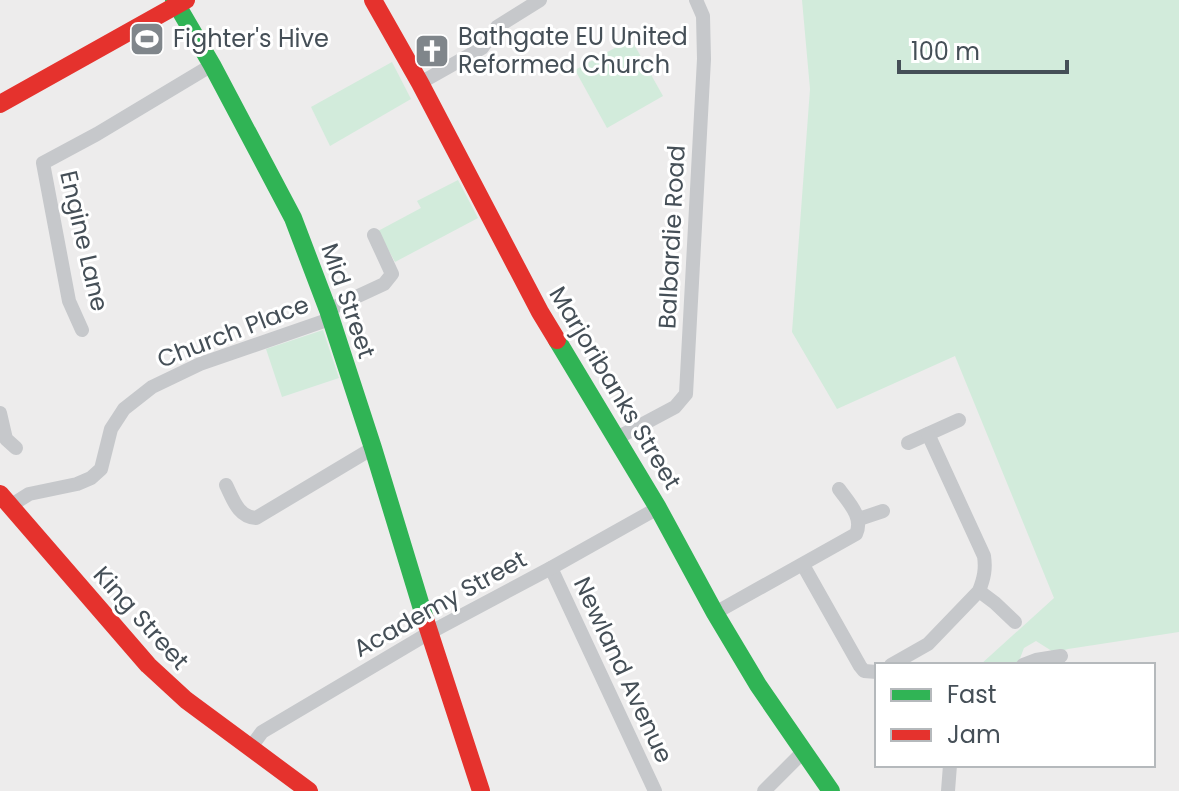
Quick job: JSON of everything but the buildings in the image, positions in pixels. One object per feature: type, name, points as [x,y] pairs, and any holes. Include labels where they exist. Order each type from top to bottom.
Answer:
[{"type":"main road","name":"Marjoribanks Street","points":[[373,0],[540,312],[658,508],[758,685],[831,791]]},
{"type":"main road","name":"Mid Street","points":[[179,2],[293,218],[329,314],[373,448],[481,791]]},
{"type":"main road","points":[[0,104],[179,2]]},
{"type":"main road","name":"King Street","points":[[5,500],[148,665],[186,700],[309,791]]},
{"type":"street","points":[[420,83],[482,48],[497,27],[540,0]]},
{"type":"street","name":"Balbardie Road","points":[[615,439],[675,407],[686,394],[704,59],[703,16],[696,0]]},
{"type":"street","name":"Engine Lane","points":[[82,330],[69,301],[43,163],[212,65]]},
{"type":"street","name":"Church Place","points":[[5,500],[91,478],[101,469],[111,429],[124,409],[152,387],[200,364],[329,314],[384,284],[392,274],[374,235]]},
{"type":"street","points":[[0,415],[6,439],[16,448]]},
{"type":"street","points":[[908,443],[959,420]]},
{"type":"street","points":[[895,663],[928,644],[979,591],[985,567],[984,556],[928,434]]},
{"type":"street","points":[[231,489],[241,513],[248,518],[256,518],[373,448]]},
{"type":"street","points":[[715,613],[856,534],[859,519],[839,489]]},
{"type":"street","name":"Academy Street","points":[[251,747],[262,732],[429,633],[658,508]]},
{"type":"street","points":[[859,519],[883,511]]},
{"type":"street","points":[[803,565],[860,666],[864,671],[875,672]]},
{"type":"street","name":"Newland Avenue","points":[[551,568],[655,791]]},
{"type":"street","points":[[979,591],[1015,622]]},
{"type":"street","points":[[1028,663],[1061,656]]},
{"type":"street","points":[[764,791],[804,751]]},
{"type":"street","points":[[948,791],[950,767]]},
{"type":"green space","points":[[802,0],[1179,0],[1179,632],[1055,653],[1036,641],[1024,648],[1019,661],[1014,663],[982,663],[1054,598],[955,356],[837,409],[792,332],[810,89]]},
{"type":"green space","points":[[631,39],[663,96],[607,128],[575,70]]},
{"type":"green space","points":[[392,62],[411,99],[330,146],[311,107]]},
{"type":"green space","points":[[458,180],[478,218],[395,262],[378,231],[421,208],[417,201]]},
{"type":"green space","points":[[323,330],[339,378],[282,397],[266,349]]},
{"type":"traffic: fast","points":[[174,0],[293,218],[328,310],[425,619]]},
{"type":"traffic: fast","points":[[557,340],[658,508],[758,685],[831,791]]},
{"type":"traffic: jam","points":[[0,104],[186,0]]},
{"type":"traffic: jam","points":[[373,0],[557,340]]},
{"type":"traffic: jam","points":[[0,494],[148,665],[186,700],[309,791]]},
{"type":"traffic: jam","points":[[425,619],[481,791]]},
{"type":"place","name":"Fighter's Hive","points":[[147,39]]},
{"type":"place","name":"Bathgate EU United Reformed Church","points":[[432,51]]}]
